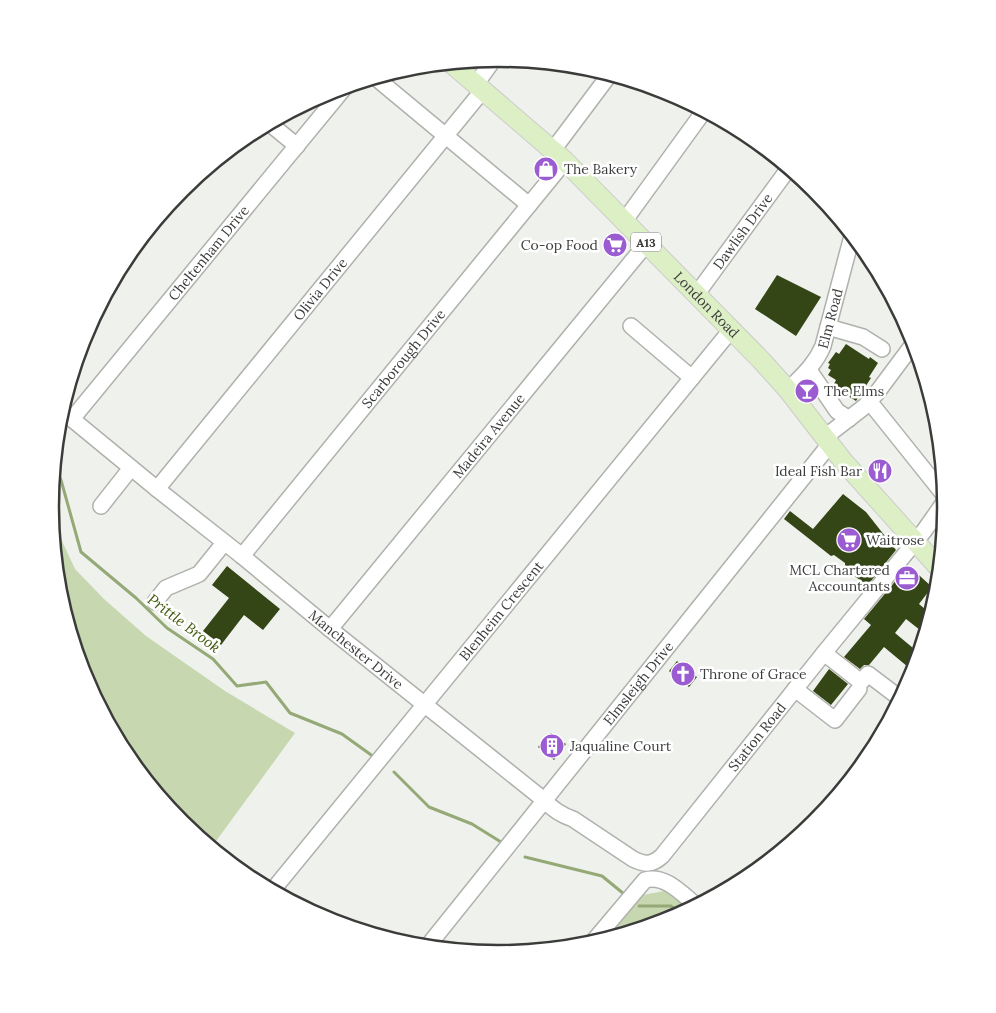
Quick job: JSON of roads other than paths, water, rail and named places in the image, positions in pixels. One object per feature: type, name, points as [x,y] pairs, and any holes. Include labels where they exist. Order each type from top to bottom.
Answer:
[{"type":"main road","name":"London Road","points":[[458,69],[559,156],[625,220],[732,330],[788,390],[843,461],[933,562]]},
{"type":"street","name":"Olivia Drive","points":[[157,489],[446,136],[480,87],[490,67]]},
{"type":"street","name":"Scarborough Drive","points":[[242,556],[529,205],[606,81]]},
{"type":"street","points":[[382,83],[529,205]]},
{"type":"street","name":"Cheltenham Drive","points":[[69,411],[335,99]]},
{"type":"street","points":[[625,220],[700,117]]},
{"type":"street","points":[[275,128],[297,146]]},
{"type":"street","name":"Dawlish Drive","points":[[696,295],[785,174]]},
{"type":"street","name":"Madeira Avenue","points":[[330,629],[646,243]]},
{"type":"street","name":"Elm Road","points":[[788,390],[809,370],[823,346],[850,244]]},
{"type":"street","points":[[631,326],[692,378]]},
{"type":"street","points":[[828,327],[863,337],[882,349]]},
{"type":"street","name":"Blenheim Crescent","points":[[276,886],[732,330]]},
{"type":"street","name":"Elmsleigh Drive","points":[[433,941],[827,440],[876,394],[909,350]]},
{"type":"street","points":[[809,370],[837,411],[849,418]]},
{"type":"street","points":[[869,401],[936,485]]},
{"type":"street","name":"Manchester Drive","points":[[68,415],[131,468],[552,808],[562,815],[573,819],[641,863],[655,862],[662,856]]},
{"type":"street","points":[[101,506],[131,468]]},
{"type":"street","name":"Station Road","points":[[662,856],[915,542],[937,511]]},
{"type":"street","points":[[155,602],[166,588],[198,574],[224,542]]},
{"type":"street","points":[[824,653],[861,682],[868,674],[895,694]]},
{"type":"street","points":[[795,689],[835,720],[859,689]]},
{"type":"street","points":[[599,934],[645,880],[652,878],[663,880],[690,901]]},
{"type":"waterway","name":"Prittle Brook","points":[[60,478],[81,552],[136,598],[167,628],[213,659],[237,686],[266,682],[290,713],[342,734],[374,757]]},
{"type":"waterway","name":"Prittle Brook","points":[[394,772],[429,807],[472,824],[501,842]]},
{"type":"waterway","name":"Prittle Brook","points":[[525,857],[602,876],[624,894]]},
{"type":"waterway","name":"Prittle Brook","points":[[639,906],[671,906],[674,908]]},
{"type":"place","name":"The Bakery","points":[[546,169]]},
{"type":"place","name":"Co-op Food","points":[[615,245]]},
{"type":"place","name":"The Elms","points":[[807,391]]},
{"type":"place","name":"Ideal Fish Bar","points":[[880,471]]},
{"type":"place","name":"Waitrose","points":[[849,540]]},
{"type":"place","name":"MCL Chartered Accountants","points":[[907,578]]},
{"type":"place","name":"Throne of Grace","points":[[683,674]]},
{"type":"place","name":"Jaqualine Court","points":[[552,746]]}]
